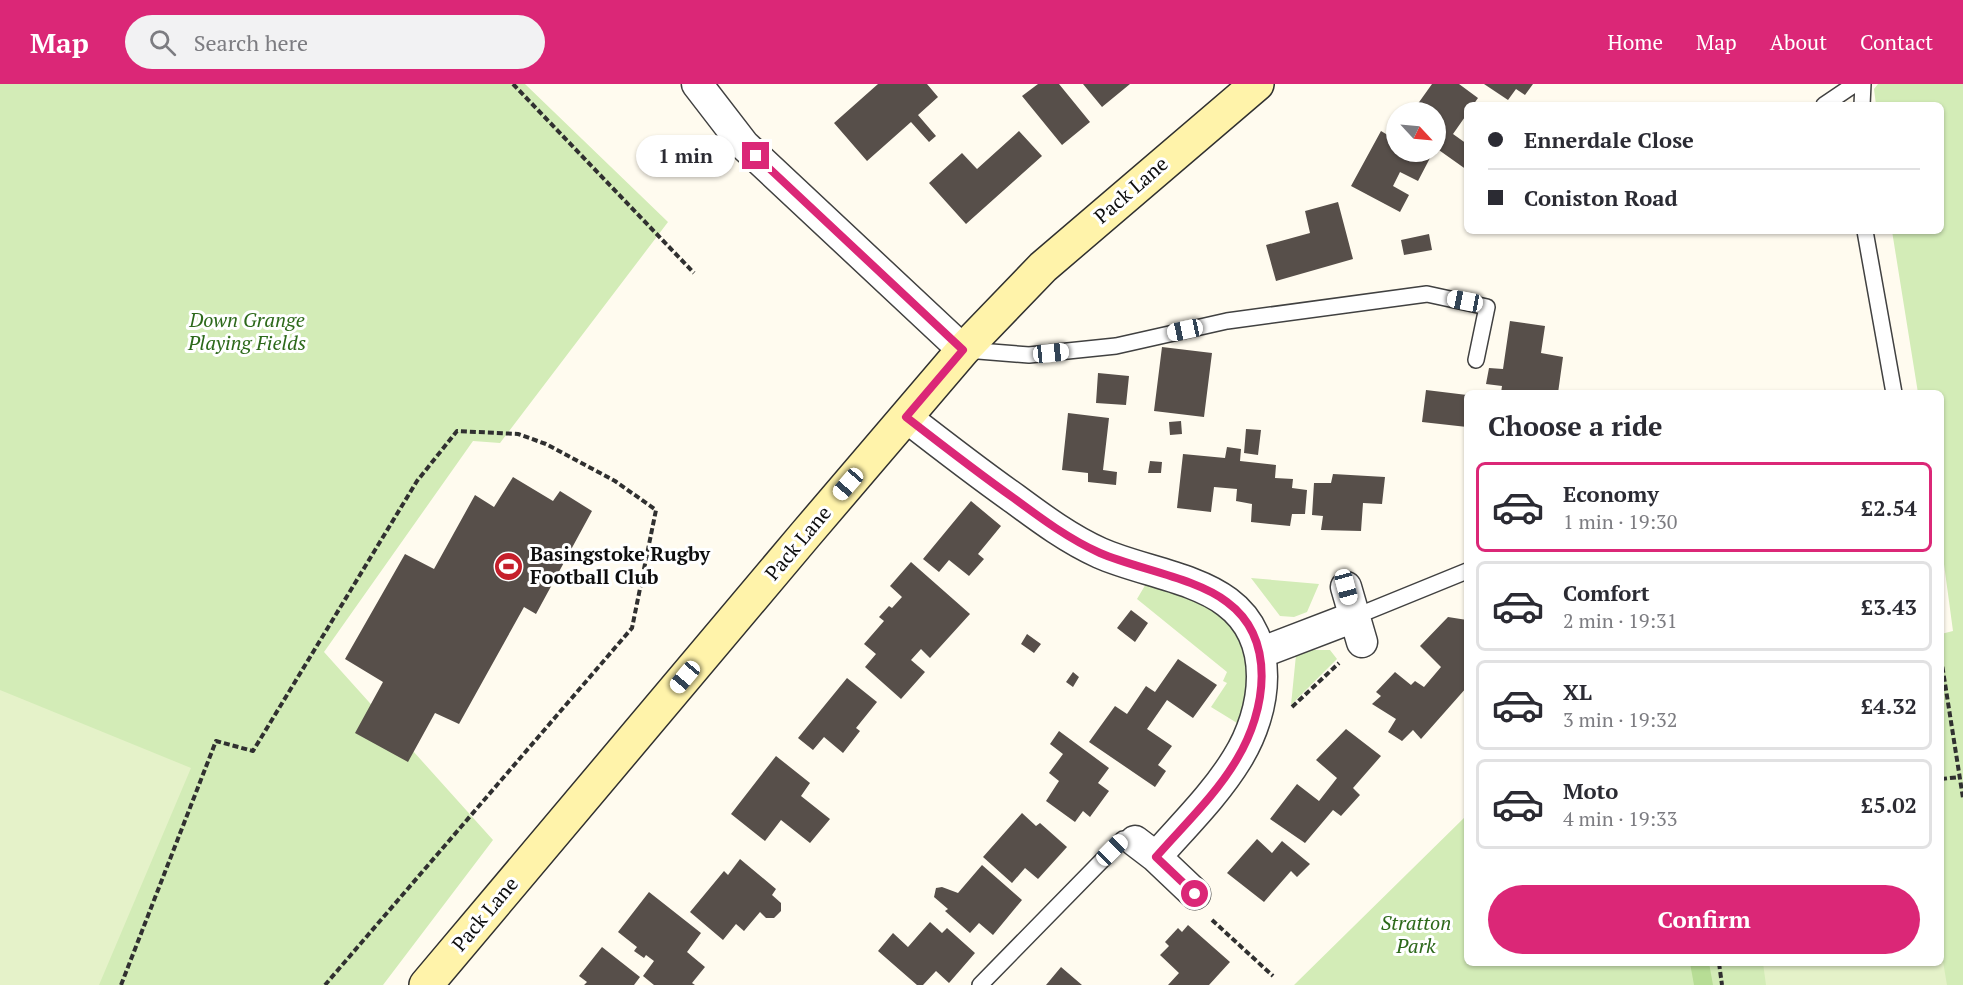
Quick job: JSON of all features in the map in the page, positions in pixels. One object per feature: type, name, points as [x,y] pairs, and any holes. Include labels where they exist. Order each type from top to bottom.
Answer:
[{"type":"street","points":[[697,84],[744,145],[963,350]]},
{"type":"street","name":"Pack Lane","points":[[426,985],[963,350],[1043,267],[1257,84]]},
{"type":"street","points":[[906,417],[973,469],[1072,538],[1100,553],[1185,582],[1226,601],[1247,623],[1260,653],[1262,672],[1260,700],[1251,730],[1238,758],[1222,780],[1145,849],[1195,894]]},
{"type":"street","points":[[1260,653],[1358,629],[1346,587]]},
{"type":"lane","points":[[1828,102],[1855,84]]},
{"type":"lane","points":[[1862,102],[1863,84]]},
{"type":"lane","points":[[1866,234],[1893,390]]},
{"type":"lane","points":[[963,350],[1029,355],[1116,346],[1227,321],[1426,294],[1487,307],[1476,360]]},
{"type":"lane","points":[[1358,629],[1464,572]]},
{"type":"lane","points":[[980,985],[1123,839],[1145,849]]},
{"type":"path","points":[[513,84],[694,273]]},
{"type":"path","points":[[121,985],[216,741],[254,751],[423,473],[457,431],[518,434],[546,444],[615,481],[656,510],[632,628],[325,985]]},
{"type":"path","points":[[1288,711],[1358,629]]},
{"type":"path","points":[[1944,677],[1963,798]]},
{"type":"path","points":[[1944,779],[1960,777]]},
{"type":"path","points":[[1195,894],[1203,911],[1273,976]]},
{"type":"path","points":[[1719,966],[1722,985]]},
{"type":"green space","name":"Down Grange Playing Fields","points":[[0,84],[525,84],[668,222],[500,443],[473,441],[324,652],[493,840],[383,985],[0,985]]},
{"type":"green space","name":"Stratton Park","points":[[1878,84],[1963,84],[1963,985],[1294,985],[1464,818],[1464,966],[1944,966],[1944,633],[1953,631],[1944,564],[1944,390],[1918,390],[1892,234],[1944,234],[1944,102],[1876,102],[1874,89]]},
{"type":"green space","points":[[1150,577],[1236,620],[1255,671],[1242,726],[1211,707],[1227,683],[1223,681],[1227,672],[1137,599]]},
{"type":"green space","points":[[1251,578],[1319,584],[1307,612],[1294,617],[1280,616]]},
{"type":"green space","points":[[1308,650],[1330,650],[1337,659],[1291,705],[1296,655]]},
{"type":"green space","points":[[0,690],[191,768],[99,985],[0,985]]},
{"type":"green space","points":[[1691,966],[1710,966],[1713,985],[1694,985]]},
{"type":"green space","points":[[1763,966],[1944,966],[1947,985],[1766,985]]},
{"type":"building","points":[[878,84],[927,84],[938,97],[918,115],[936,136],[929,142],[911,122],[867,161],[834,123]]},
{"type":"building","points":[[1038,84],[1059,84],[1090,122],[1062,145],[1022,96]]},
{"type":"building","points":[[1083,84],[1130,84],[1102,107]]},
{"type":"building","points":[[1432,84],[1459,84],[1478,98],[1475,102],[1464,102],[1464,118],[1453,134],[1464,142],[1464,168],[1446,155],[1446,102],[1419,102]]},
{"type":"building","points":[[1484,84],[1533,84],[1525,95],[1516,89],[1508,100]]},
{"type":"building","points":[[1019,131],[1042,156],[966,224],[929,183],[962,153],[977,169]]},
{"type":"building","points":[[1381,131],[1386,134],[1386,162],[1428,162],[1418,181],[1400,172],[1393,186],[1409,195],[1400,212],[1351,186]]},
{"type":"building","points":[[1338,202],[1353,259],[1276,281],[1266,245],[1310,233],[1305,211]]},
{"type":"building","points":[[1429,234],[1432,250],[1404,255],[1401,240]]},
{"type":"building","points":[[1510,321],[1545,326],[1541,353],[1563,357],[1558,390],[1501,390],[1502,386],[1486,384],[1489,368],[1503,369]]},
{"type":"building","points":[[1162,347],[1212,353],[1204,417],[1154,411]]},
{"type":"building","points":[[1098,373],[1129,376],[1126,405],[1096,403]]},
{"type":"building","points":[[1426,390],[1464,395],[1464,427],[1422,422]]},
{"type":"building","points":[[1068,413],[1109,418],[1103,470],[1117,472],[1116,485],[1088,482],[1088,473],[1062,470]]},
{"type":"building","points":[[1181,421],[1182,434],[1170,435],[1169,422]]},
{"type":"building","points":[[1246,429],[1261,430],[1258,455],[1244,453]]},
{"type":"building","points":[[1227,447],[1241,449],[1240,461],[1276,465],[1275,478],[1293,479],[1292,488],[1307,490],[1305,514],[1292,514],[1290,526],[1251,522],[1252,504],[1236,501],[1237,489],[1214,487],[1211,512],[1177,508],[1183,454],[1225,458]]},
{"type":"building","points":[[1150,461],[1162,462],[1161,473],[1148,473]]},
{"type":"building","points":[[1333,474],[1385,477],[1382,504],[1363,503],[1361,531],[1321,530],[1323,516],[1312,515],[1314,483],[1331,483]]},
{"type":"building","name":"Basingstoke Rugby Football Club","points":[[513,477],[553,501],[560,491],[592,511],[536,614],[524,607],[459,724],[435,713],[408,762],[355,733],[383,682],[345,659],[405,554],[434,569],[475,495],[494,507]]},
{"type":"building","points":[[971,501],[1001,526],[978,554],[984,559],[969,576],[949,560],[939,572],[923,559]]},
{"type":"building","points":[[911,562],[970,614],[930,658],[921,649],[911,660],[925,672],[901,699],[865,667],[876,654],[864,644],[884,621],[879,617],[902,597],[890,586]]},
{"type":"building","points":[[1131,610],[1148,623],[1135,642],[1117,628]]},
{"type":"building","points":[[1448,617],[1464,620],[1464,690],[1421,739],[1413,730],[1402,741],[1388,732],[1396,719],[1372,704],[1381,696],[1376,692],[1395,672],[1411,685],[1415,681],[1424,687],[1441,667],[1420,646]]},
{"type":"building","points":[[1027,634],[1041,644],[1034,653],[1021,644]]},
{"type":"building","points":[[1178,659],[1217,685],[1193,718],[1167,700],[1147,729],[1172,746],[1158,765],[1166,771],[1155,787],[1089,742],[1115,706],[1127,714],[1146,686],[1155,692]]},
{"type":"building","points":[[1073,672],[1079,677],[1073,687],[1066,682]]},
{"type":"building","points":[[847,678],[877,702],[856,728],[860,731],[843,753],[824,737],[813,750],[798,738]]},
{"type":"building","points":[[1346,729],[1381,756],[1353,788],[1360,795],[1341,816],[1333,810],[1305,843],[1270,819],[1297,784],[1319,801],[1337,778],[1316,760]]},
{"type":"building","points":[[1059,731],[1109,768],[1098,783],[1109,791],[1090,817],[1083,811],[1075,822],[1046,801],[1059,781],[1049,773],[1063,754],[1050,744]]},
{"type":"building","points":[[776,756],[810,783],[801,796],[830,819],[810,843],[781,820],[765,841],[731,814]]},
{"type":"building","points":[[1022,813],[1036,826],[1040,823],[1067,847],[1038,879],[1025,868],[1012,883],[983,857]]},
{"type":"building","points":[[1257,839],[1272,853],[1282,841],[1310,864],[1297,877],[1291,871],[1264,902],[1227,873]]},
{"type":"building","points":[[740,859],[776,889],[772,895],[781,903],[781,911],[774,918],[766,918],[760,912],[744,931],[736,924],[723,940],[690,912],[724,871],[728,875]]},
{"type":"building","points":[[982,865],[1022,900],[993,935],[979,923],[970,933],[945,911],[948,909],[934,897],[936,888],[942,887],[958,893]]},
{"type":"building","points":[[649,892],[701,933],[687,952],[705,967],[692,983],[695,985],[654,985],[643,976],[654,961],[634,951],[637,947],[618,932]]},
{"type":"building","points":[[930,922],[942,933],[947,928],[975,953],[949,983],[936,971],[923,985],[917,985],[878,951],[893,933],[908,947]]},
{"type":"building","points":[[1188,925],[1230,962],[1209,985],[1168,985],[1179,973],[1160,955],[1169,946],[1165,942],[1178,928],[1182,932]]},
{"type":"building","points":[[602,947],[640,977],[634,985],[584,985],[587,982],[579,976]]},
{"type":"building","points":[[1061,967],[1082,985],[1046,985]]},
{"type":"place","name":"Basingstoke Rugby Football Club","points":[[509,566]]},
{"type":"route","points":[[756,156],[832,230],[963,350],[906,417],[973,469],[1072,538],[1100,553],[1206,591],[1226,601],[1247,623],[1260,653],[1262,672],[1260,700],[1251,730],[1238,758],[1222,780],[1156,857],[1195,894]]}]
